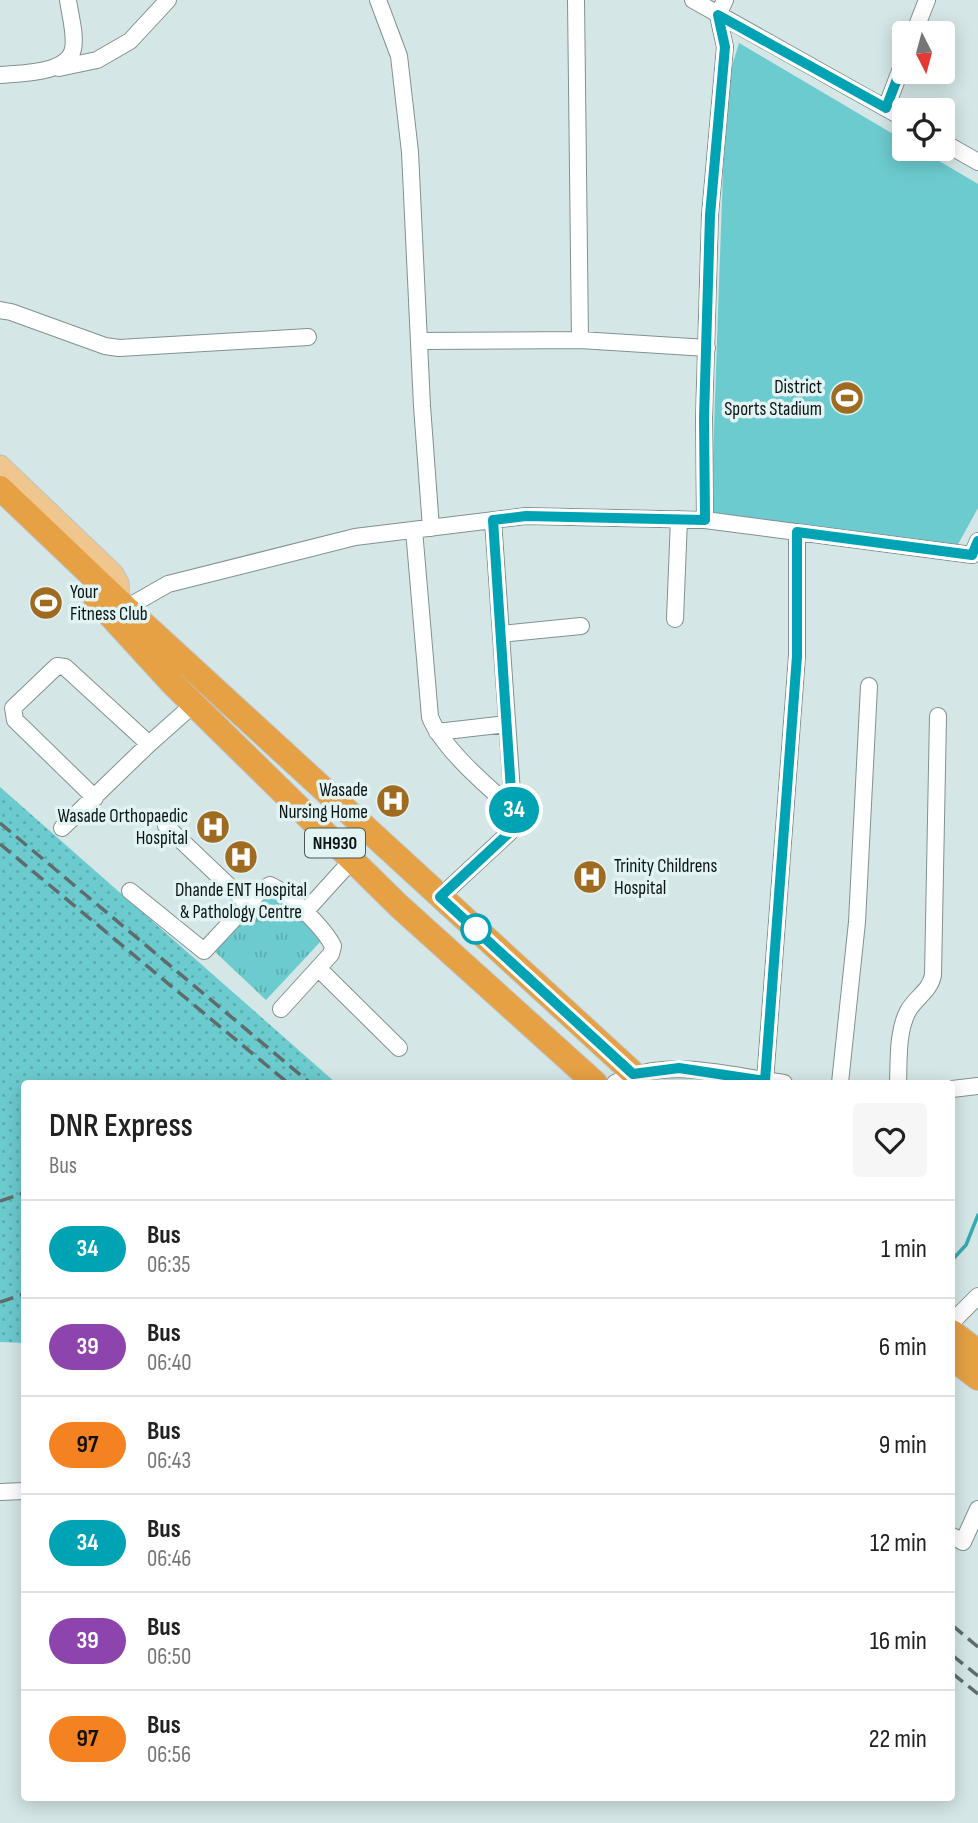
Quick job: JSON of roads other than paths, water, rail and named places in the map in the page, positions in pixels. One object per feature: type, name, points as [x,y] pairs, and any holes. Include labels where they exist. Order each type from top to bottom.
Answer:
[{"type":"highway","name":"NH930","points":[[0,488],[440,897],[630,1080]]},
{"type":"highway","name":"NH930","points":[[0,507],[87,590],[172,683],[399,906],[592,1080]]},
{"type":"highway","points":[[955,1334],[978,1352]]},
{"type":"highway","points":[[955,1360],[978,1378]]},
{"type":"main road","points":[[0,466],[113,574],[117,583],[116,598]]},
{"type":"street","points":[[59,68],[67,62],[74,48],[68,0]]},
{"type":"street","points":[[0,75],[97,60],[130,41],[168,0]]},
{"type":"street","points":[[378,0],[398,56],[409,138],[431,528]]},
{"type":"street","points":[[576,0],[580,340]]},
{"type":"street","points":[[693,0],[721,8],[892,111]]},
{"type":"street","points":[[919,21],[927,0]]},
{"type":"street","points":[[705,520],[704,418],[710,215],[725,47],[721,8]]},
{"type":"street","points":[[886,108],[895,84]]},
{"type":"street","points":[[955,149],[978,162]]},
{"type":"street","points":[[0,310],[105,346],[119,348],[308,337]]},
{"type":"street","points":[[419,341],[580,340],[708,348]]},
{"type":"street","points":[[116,598],[355,537],[526,516],[705,520],[976,551]]},
{"type":"street","points":[[675,619],[679,519]]},
{"type":"street","points":[[440,897],[510,832],[513,809],[493,520]]},
{"type":"street","points":[[414,530],[429,709],[437,732],[494,793],[513,809]]},
{"type":"street","points":[[765,1080],[797,656],[797,532]]},
{"type":"street","points":[[500,634],[581,626]]},
{"type":"street","points":[[96,798],[15,720],[13,708],[57,666],[65,667],[149,744]]},
{"type":"street","points":[[840,1080],[857,922],[869,686]]},
{"type":"street","points":[[62,828],[194,704]]},
{"type":"street","points":[[898,1080],[904,1023],[913,1003],[928,989],[933,975],[938,716]]},
{"type":"street","points":[[437,732],[507,724]]},
{"type":"street","points":[[166,826],[248,904]]},
{"type":"street","points":[[304,912],[352,860]]},
{"type":"street","points":[[131,891],[204,951],[261,890],[270,885],[277,888],[304,912],[333,946],[331,954],[281,1009]]},
{"type":"street","points":[[318,968],[399,1048]]},
{"type":"street","points":[[630,1080],[679,1068],[758,1080]]},
{"type":"street","points":[[955,1089],[978,1086]]},
{"type":"street","points":[[955,1319],[978,1296]]},
{"type":"street","points":[[0,1492],[21,1491]]},
{"type":"street","points":[[955,1538],[963,1542],[978,1509]]},
{"type":"waterway","points":[[955,1257],[966,1245],[978,1215]]},
{"type":"railway","points":[[0,823],[306,1080]]},
{"type":"railway","points":[[0,844],[284,1080]]},
{"type":"railway","points":[[0,1201],[21,1194]]},
{"type":"railway","points":[[0,1302],[21,1295]]},
{"type":"railway","points":[[955,1628],[978,1647]]},
{"type":"railway","points":[[955,1657],[978,1676]]},
{"type":"railway","points":[[955,1675],[978,1694]]},
{"type":"place","name":"District Sports Stadium","points":[[847,398]]},
{"type":"place","name":"Your Fitness Club","points":[[46,603]]},
{"type":"place","name":"Wasade Nursing Home","points":[[393,801]]},
{"type":"place","name":"Wasade Orthopaedic Hospital","points":[[213,827]]},
{"type":"place","name":"Dhande ENT Hospital & Pathology Centre","points":[[241,857]]},
{"type":"place","name":"Trinity Childrens Hospital","points":[[590,877]]}]
